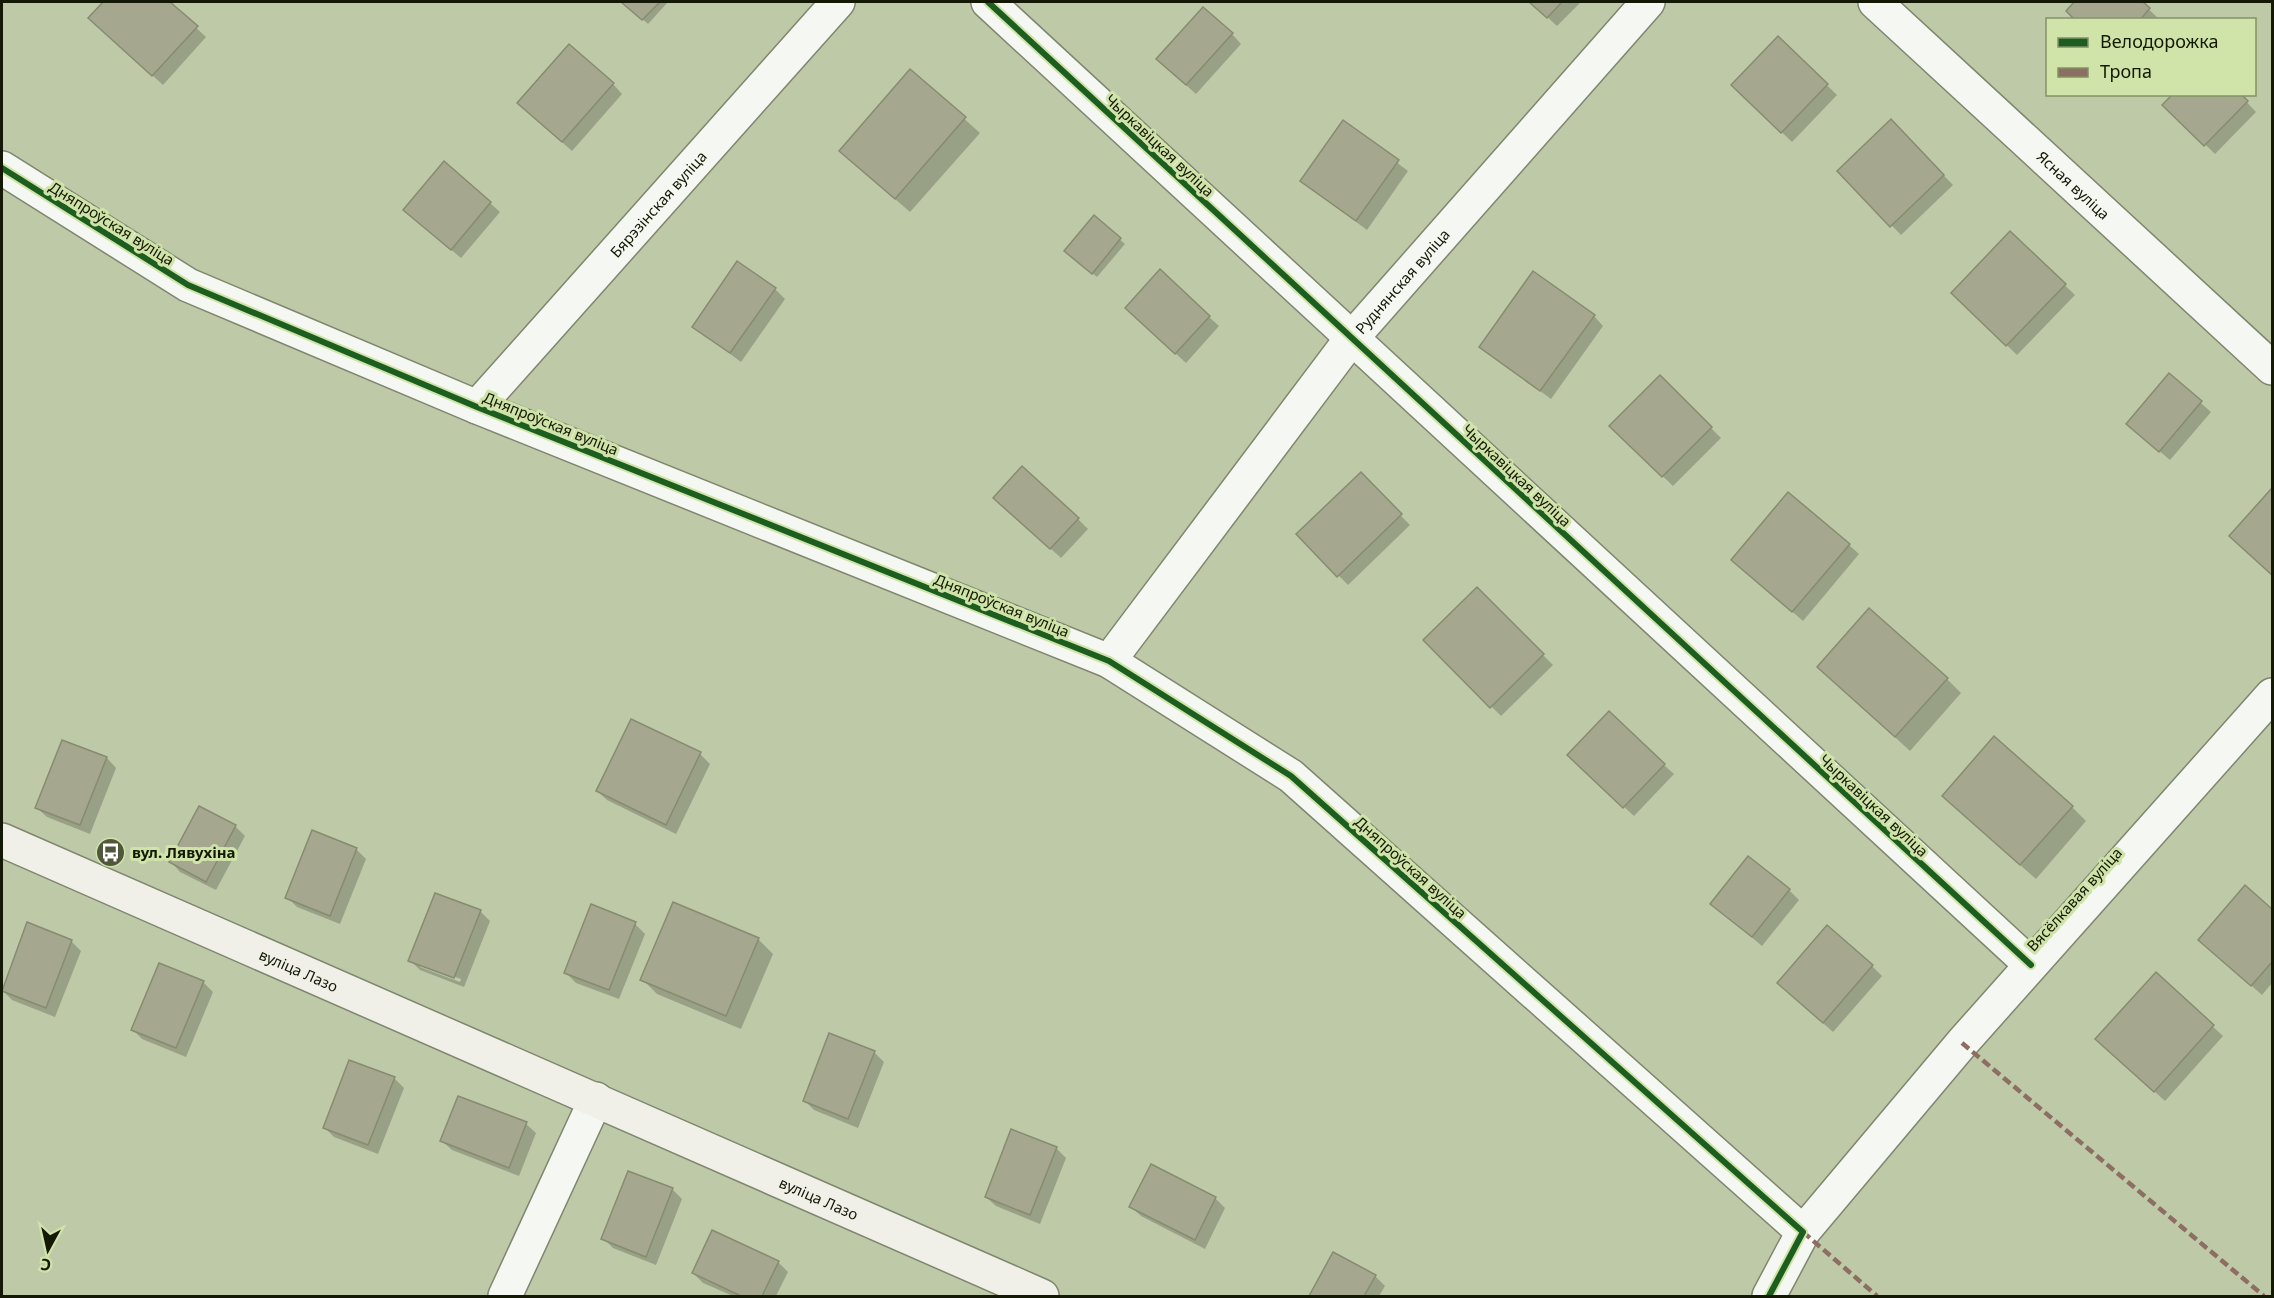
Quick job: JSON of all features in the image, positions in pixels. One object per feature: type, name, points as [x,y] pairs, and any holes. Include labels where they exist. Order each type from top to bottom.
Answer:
[{"type":"main road","name":"вуліца Лазо","points":[[2,840],[1042,1296]]},
{"type":"street","name":"Бярэзінская вуліца","points":[[477,406],[838,2]]},
{"type":"street","name":"Чыркавіцкая вуліца","points":[[988,2],[2031,965]]},
{"type":"street","name":"Руднянская вуліца","points":[[1110,661],[1351,339],[1648,2]]},
{"type":"street","name":"Ясная вуліца","points":[[1875,2],[2272,368]]},
{"type":"street","name":"Дняпроўская вуліца","points":[[2,168],[188,285],[477,406],[1110,661],[1291,776],[1803,1232]]},
{"type":"street","name":"Вясёлкавая вуліца","points":[[1803,1232],[1962,1043],[2272,695]]},
{"type":"street","points":[[505,1296],[596,1099]]},
{"type":"street","points":[[1769,1296],[1803,1232]]},
{"type":"building","points":[[103,2],[170,2],[198,26],[152,76],[88,18]]},
{"type":"building","points":[[621,2],[660,2],[642,20]]},
{"type":"building","points":[[1529,2],[1562,2],[1547,18]]},
{"type":"building","points":[[2074,2],[2143,2],[2150,8],[2142,18],[2073,18],[2066,11]]},
{"type":"building","points":[[1203,7],[1233,33],[1186,85],[1156,59]]},
{"type":"building","points":[[1778,36],[1828,84],[1781,133],[1731,85]]},
{"type":"building","points":[[569,44],[614,83],[562,142],[517,103]]},
{"type":"building","points":[[910,69],[966,117],[895,199],[839,151]]},
{"type":"building","points":[[2171,96],[2243,96],[2248,101],[2204,146],[2162,105]]},
{"type":"building","points":[[1891,119],[1944,175],[1890,227],[1837,171]]},
{"type":"building","points":[[1343,120],[1399,160],[1356,221],[1300,181]]},
{"type":"building","points":[[444,161],[491,202],[451,250],[403,210]]},
{"type":"building","points":[[1094,215],[1121,238],[1092,274],[1064,251]]},
{"type":"building","points":[[2010,231],[2066,284],[2006,346],[1951,293]]},
{"type":"building","points":[[737,261],[776,288],[730,353],[692,327]]},
{"type":"building","points":[[1160,269],[1210,316],[1175,354],[1125,308]]},
{"type":"building","points":[[1533,271],[1595,315],[1540,391],[1479,347]]},
{"type":"building","points":[[2169,373],[2202,401],[2159,452],[2126,424]]},
{"type":"building","points":[[1660,375],[1712,427],[1662,477],[1609,426]]},
{"type":"building","points":[[1022,466],[1079,518],[1050,549],[993,498]]},
{"type":"building","points":[[1361,472],[1402,514],[1337,577],[1296,534]]},
{"type":"building","points":[[2272,488],[2272,575],[2229,536]]},
{"type":"building","points":[[1788,492],[1850,544],[1792,612],[1731,560]]},
{"type":"building","points":[[1477,587],[1544,654],[1490,708],[1423,640]]},
{"type":"building","points":[[1869,608],[1948,678],[1895,737],[1817,667]]},
{"type":"building","points":[[1609,711],[1665,764],[1623,808],[1567,755]]},
{"type":"building","points":[[631,719],[701,752],[666,825],[596,791]]},
{"type":"building","points":[[1994,736],[2073,806],[2020,865],[1942,796]]},
{"type":"building","points":[[62,740],[107,757],[80,825],[35,808]]},
{"type":"building","points":[[199,806],[236,825],[206,882],[169,862]]},
{"type":"building","points":[[312,830],[357,848],[330,916],[285,898]]},
{"type":"building","points":[[1748,856],[1790,889],[1752,937],[1710,904]]},
{"type":"building","points":[[2245,885],[2272,909],[2272,962],[2251,986],[2198,940]]},
{"type":"building","points":[[435,893],[481,910],[454,978],[408,961]]},
{"type":"building","points":[[673,902],[759,938],[726,1016],[640,980]]},
{"type":"building","points":[[591,904],[636,922],[609,990],[564,973]]},
{"type":"building","points":[[27,922],[72,940],[46,1008],[2,991]]},
{"type":"building","points":[[1827,925],[1873,965],[1823,1023],[1777,983]]},
{"type":"building","points":[[159,963],[204,981],[176,1048],[131,1030]]},
{"type":"building","points":[[2156,972],[2214,1025],[2154,1092],[2095,1039]]},
{"type":"building","points":[[829,1033],[875,1051],[848,1119],[803,1101]]},
{"type":"building","points":[[349,1060],[395,1077],[368,1145],[323,1128]]},
{"type":"building","points":[[458,1096],[527,1122],[509,1168],[440,1141]]},
{"type":"building","points":[[1011,1129],[1057,1147],[1030,1215],[985,1197]]},
{"type":"building","points":[[1151,1164],[1216,1197],[1195,1240],[1129,1207]]},
{"type":"building","points":[[628,1171],[673,1188],[646,1257],[601,1239]]},
{"type":"building","points":[[712,1230],[779,1261],[762,1296],[741,1296],[692,1273]]},
{"type":"building","points":[[1333,1252],[1376,1275],[1364,1296],[1309,1296]]},
{"type":"marked path","points":[[1962,1043],[2264,1296]]},
{"type":"marked path","points":[[1803,1232],[1877,1296]]},
{"type":"cycle path","points":[[988,2],[2031,965]]},
{"type":"cycle path","points":[[2,168],[188,285],[477,407],[1109,661],[1291,776],[1803,1232],[1769,1296]]},
{"type":"place","name":"вул. Лявухіна","points":[[111,852]]}]
